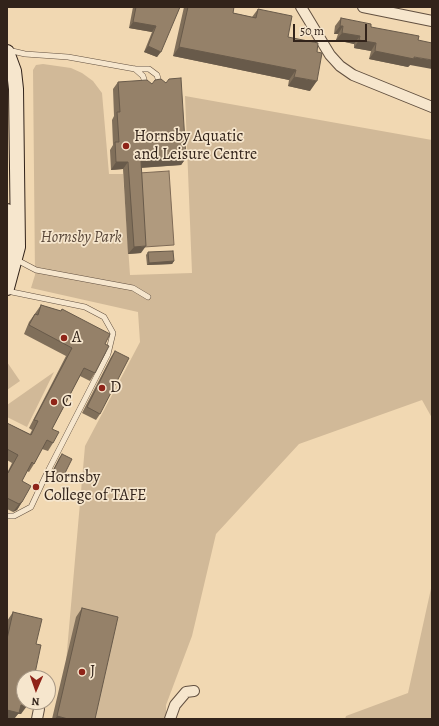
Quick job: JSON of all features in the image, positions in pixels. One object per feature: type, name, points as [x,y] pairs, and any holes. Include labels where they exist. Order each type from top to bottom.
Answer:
[{"type":"main road","points":[[7,51],[14,71],[16,96],[18,247],[7,288]]},
{"type":"main road","points":[[7,211],[7,284]]},
{"type":"street","points":[[301,7],[330,55],[340,66],[353,75],[432,107]]},
{"type":"street","points":[[363,7],[432,21]]},
{"type":"street","points":[[170,719],[175,705],[186,692],[194,691]]},
{"type":"lane","points":[[7,51],[68,57],[135,69],[147,69],[154,72],[160,86]]},
{"type":"lane","points":[[135,69],[143,76],[146,87]]},
{"type":"lane","points":[[16,259],[36,270],[118,283],[133,288],[148,297]]},
{"type":"lane","points":[[7,291],[85,307],[104,317],[112,333],[108,354],[31,507],[14,516],[7,516]]},
{"type":"green space","name":"Hornsby Park","points":[[43,64],[71,68],[82,73],[93,81],[102,93],[109,174],[123,174],[130,275],[192,273],[185,96],[432,140],[432,418],[422,400],[299,444],[216,534],[192,636],[166,705],[166,719],[61,719],[85,446],[140,342],[138,312],[31,288],[35,275],[33,70],[36,65]]},
{"type":"green space","points":[[7,362],[20,381],[7,390]]},
{"type":"green space","points":[[54,372],[27,427],[7,417],[7,405]]},
{"type":"green space","points":[[432,584],[432,719],[345,719],[346,716],[408,693]]},
{"type":"shaded area","points":[[169,171],[174,245],[144,247],[139,173]]},
{"type":"building","points":[[136,7],[180,7],[161,52],[148,46],[156,26],[133,22]]},
{"type":"building","points":[[188,7],[234,7],[233,13],[256,18],[258,9],[292,16],[288,37],[318,43],[317,52],[322,53],[317,81],[294,77],[296,70],[179,47]]},
{"type":"building","points":[[341,18],[371,24],[371,27],[419,36],[418,40],[432,43],[432,60],[414,57],[414,59],[375,51],[376,43],[359,40],[360,36],[342,33],[343,26],[340,26]]},
{"type":"building","points":[[181,78],[186,158],[141,161],[146,246],[134,247],[128,162],[116,162],[115,142],[119,142],[117,112],[120,112],[118,82],[147,80],[152,84],[155,80],[161,79],[166,83],[169,79]]},
{"type":"building","points":[[173,251],[174,261],[149,263],[148,252]]},
{"type":"building","points":[[41,305],[61,311],[62,309],[110,334],[105,344],[109,346],[95,373],[84,368],[52,429],[59,432],[53,443],[47,440],[34,464],[32,462],[22,481],[31,486],[22,502],[19,504],[7,498],[7,473],[18,455],[7,449],[7,423],[31,435],[38,421],[34,420],[72,348],[29,325],[35,314],[38,315]]},
{"type":"building","name":"D","points":[[115,351],[129,358],[100,414],[87,407]]},
{"type":"building","points":[[62,454],[72,459],[62,479],[52,473]]},
{"type":"building","name":"J","points":[[82,608],[118,617],[95,719],[68,719],[57,716]]},
{"type":"building","points":[[13,612],[42,619],[36,644],[41,645],[36,670],[16,670],[16,710],[20,710],[19,713],[7,710],[7,639]]},
{"type":"place","name":"Hornsby Aquatic and Leisure Centre","points":[[126,146]]},
{"type":"place","name":"A","points":[[64,338]]},
{"type":"place","name":"D","points":[[102,388]]},
{"type":"place","name":"C","points":[[54,402]]},
{"type":"place","name":"Hornsby College of TAFE","points":[[36,487]]},
{"type":"place","name":"J","points":[[82,672]]}]
